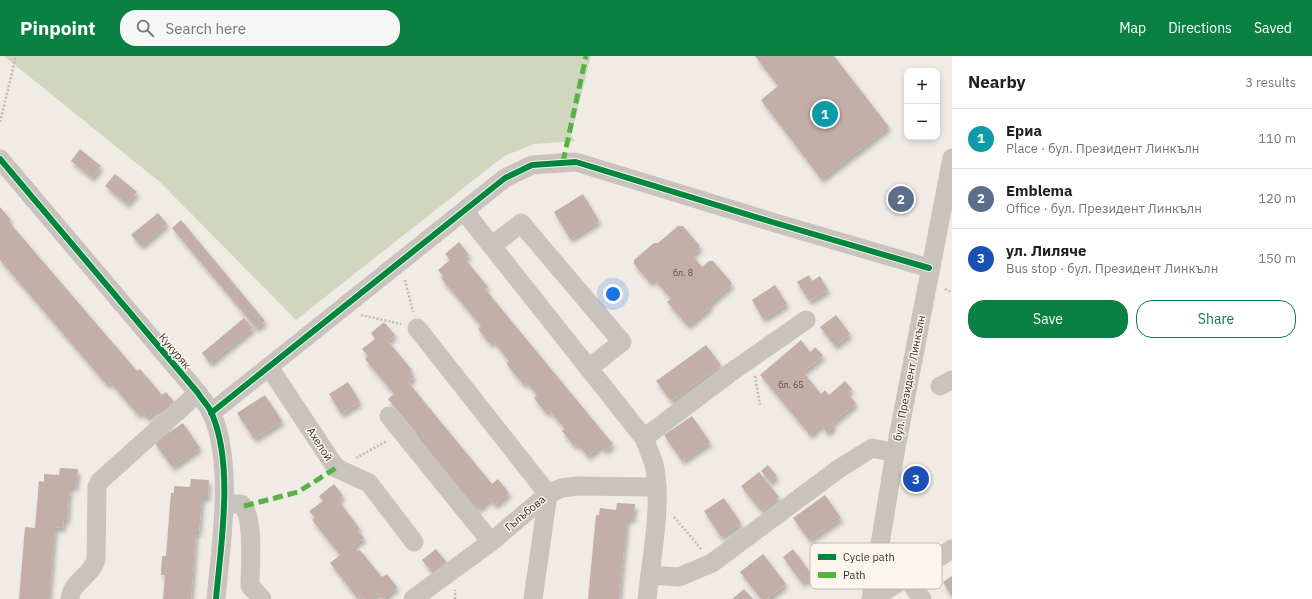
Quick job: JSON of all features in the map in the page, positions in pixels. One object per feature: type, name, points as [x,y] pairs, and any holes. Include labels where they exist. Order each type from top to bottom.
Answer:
[{"type":"street","name":"бул. Президент Линкълн","points":[[880,543],[929,268],[952,158]]},
{"type":"street","name":"Кукуряк","points":[[0,159],[198,393],[211,413],[222,447],[224,504],[216,599]]},
{"type":"street","points":[[211,413],[505,178],[532,165],[576,162],[929,268]]},
{"type":"street","points":[[464,211],[644,438],[654,464],[657,487],[656,514],[647,599]]},
{"type":"street","points":[[492,246],[522,223],[622,342],[589,368]]},
{"type":"street","points":[[644,438],[751,358],[806,320]]},
{"type":"street","points":[[417,328],[548,494],[533,599]]},
{"type":"street","name":"Ахелой","points":[[269,367],[336,468],[369,483],[414,542]]},
{"type":"street","points":[[70,599],[74,587],[92,569],[96,560],[97,487],[100,480],[198,393]]},
{"type":"street","points":[[389,416],[491,542]]},
{"type":"street","points":[[650,574],[680,577],[712,562],[840,468],[872,448],[895,453]]},
{"type":"street","name":"Гълъбова","points":[[413,599],[435,591],[548,494],[562,488],[577,486],[657,487]]},
{"type":"street","points":[[224,504],[241,504],[246,511],[250,529],[253,595]]},
{"type":"street","points":[[942,555],[952,549]]},
{"type":"street","name":"бул. Президент Линкълн","points":[[871,599],[873,589]]},
{"type":"street","points":[[871,599],[888,589]]},
{"type":"street","points":[[915,589],[922,599]]},
{"type":"path","points":[[0,122],[16,56]]},
{"type":"path","points":[[338,311],[384,319],[417,328],[400,262]]},
{"type":"path","points":[[945,289],[952,292]]},
{"type":"path","points":[[751,358],[760,405]]},
{"type":"path","points":[[336,468],[402,433]]},
{"type":"path","points":[[656,514],[672,516],[712,562]]},
{"type":"green space","points":[[4,56],[591,56],[571,135],[575,141],[534,144],[504,156],[296,320],[161,183]]},
{"type":"building","points":[[755,56],[834,56],[889,127],[821,179],[761,100],[778,86]]},
{"type":"building","points":[[80,149],[101,166],[92,178],[71,161]]},
{"type":"building","points":[[115,174],[137,192],[127,204],[105,186]]},
{"type":"building","points":[[583,194],[599,221],[570,239],[554,212]]},
{"type":"building","points":[[0,207],[11,220],[9,222],[137,371],[140,369],[162,395],[166,392],[175,403],[162,414],[158,409],[147,418],[142,412],[138,415],[110,382],[107,385],[0,260]]},
{"type":"building","points":[[158,213],[167,224],[141,246],[131,235]]},
{"type":"building","points":[[181,220],[265,321],[256,328],[172,228]]},
{"type":"building","points":[[678,226],[683,226],[699,245],[699,249],[692,255],[702,267],[709,261],[713,261],[731,282],[731,285],[710,303],[710,307],[690,324],[686,324],[667,302],[671,299],[654,279],[650,283],[634,264],[634,260],[654,243],[658,243]]},
{"type":"building","points":[[459,242],[469,255],[465,259],[488,287],[485,289],[613,444],[605,451],[601,446],[588,456],[577,444],[574,446],[562,431],[565,429],[549,410],[546,413],[534,398],[537,395],[526,382],[523,384],[506,363],[509,361],[493,341],[490,344],[478,329],[481,326],[441,278],[443,276],[438,270],[450,260],[445,254]]},
{"type":"building","points":[[809,275],[812,281],[820,276],[828,290],[809,301],[797,282]]},
{"type":"building","points":[[775,285],[787,304],[763,319],[752,300]]},
{"type":"building","points":[[836,315],[850,334],[835,346],[820,327]]},
{"type":"building","points":[[244,318],[253,328],[210,363],[202,353]]},
{"type":"building","points":[[384,322],[395,335],[388,341],[412,370],[410,371],[414,377],[408,382],[492,484],[498,479],[509,493],[495,505],[490,499],[478,509],[475,505],[472,507],[414,437],[417,434],[388,399],[394,394],[365,359],[368,356],[362,349],[375,339],[371,333]]},
{"type":"building","points":[[801,340],[810,352],[815,347],[823,356],[803,372],[821,394],[825,390],[829,395],[845,381],[852,389],[847,393],[856,403],[832,423],[834,426],[827,433],[821,425],[810,435],[760,375]]},
{"type":"building","points":[[706,345],[721,365],[671,401],[656,381]]},
{"type":"building","points":[[348,382],[360,402],[341,414],[329,394]]},
{"type":"building","points":[[265,395],[282,421],[254,439],[237,413]]},
{"type":"building","points":[[692,416],[710,442],[682,461],[664,435]]},
{"type":"building","points":[[183,423],[200,448],[172,467],[154,442]]},
{"type":"building","points":[[768,465],[777,476],[770,482],[761,471]]},
{"type":"building","points":[[60,468],[78,469],[76,487],[70,486],[67,520],[64,519],[63,528],[55,527],[49,599],[19,599],[25,527],[35,528],[39,481],[44,482],[44,474],[59,475]]},
{"type":"building","points":[[759,472],[779,497],[761,511],[741,486]]},
{"type":"building","points":[[191,479],[209,480],[208,497],[202,497],[199,532],[196,532],[191,599],[163,599],[165,575],[161,575],[162,556],[166,556],[171,493],[174,493],[174,486],[190,487]]},
{"type":"building","points":[[334,484],[343,496],[338,500],[360,529],[358,531],[364,538],[353,546],[358,551],[360,550],[382,577],[387,574],[397,587],[382,599],[378,593],[370,599],[364,599],[361,595],[357,598],[330,563],[340,555],[312,520],[315,518],[309,511],[323,501],[319,496]]},
{"type":"building","points":[[825,495],[841,518],[809,540],[793,518]]},
{"type":"building","points":[[724,498],[741,523],[721,537],[704,511]]},
{"type":"building","points":[[617,503],[635,504],[633,519],[627,519],[619,599],[588,599],[596,515],[599,515],[600,508],[616,510]]},
{"type":"building","points":[[436,549],[448,564],[434,575],[422,560]]},
{"type":"building","points":[[793,549],[810,572],[810,578],[802,583],[783,557]]},
{"type":"building","points":[[763,554],[786,584],[767,599],[761,599],[740,572]]},
{"type":"building","points":[[952,576],[952,597],[943,582]]},
{"type":"building","points":[[744,589],[753,599],[732,599]]},
{"type":"marked path","points":[[563,162],[586,56]]},
{"type":"marked path","points":[[244,506],[298,492],[336,468]]},
{"type":"cycle path","points":[[0,159],[198,393],[211,411],[219,435],[223,457],[224,481],[223,530],[216,599]]},
{"type":"cycle path","points":[[211,413],[505,178],[532,165],[576,162],[929,268]]},
{"type":"place","name":"Ериа","points":[[825,114]]},
{"type":"place","name":"Emblema","points":[[901,199]]},
{"type":"place","name":"ул. Лиляче","points":[[916,479]]}]
